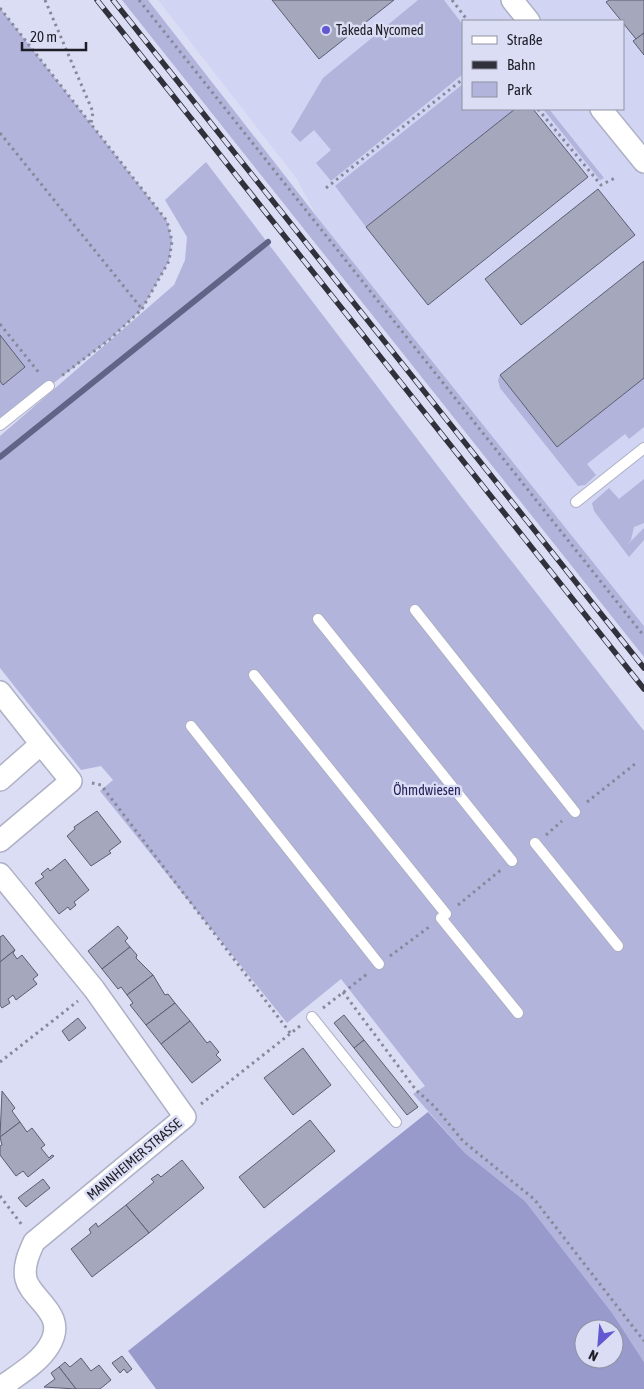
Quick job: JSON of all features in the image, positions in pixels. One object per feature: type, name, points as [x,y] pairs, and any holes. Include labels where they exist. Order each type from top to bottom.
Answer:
[{"type":"street","points":[[512,0],[528,20]]},
{"type":"street","points":[[602,110],[644,162]]},
{"type":"street","points":[[0,692],[71,781],[0,841]]},
{"type":"street","points":[[0,780],[40,744]]},
{"type":"street","name":"MANNHEIMER STRASSE","points":[[0,874],[94,989],[185,1117],[34,1242]]},
{"type":"street","points":[[0,1388],[42,1355],[50,1345],[54,1328],[51,1313],[26,1279],[26,1260],[34,1242]]},
{"type":"lane","points":[[0,425],[50,386]]},
{"type":"lane","points":[[576,502],[644,448]]},
{"type":"lane","points":[[415,610],[574,812]]},
{"type":"lane","points":[[318,620],[512,861]]},
{"type":"lane","points":[[254,675],[518,1013]]},
{"type":"lane","points":[[191,726],[379,964]]},
{"type":"lane","points":[[535,843],[618,946]]},
{"type":"lane","points":[[312,1017],[396,1122]]},
{"type":"path","points":[[45,0],[93,112],[91,125]]},
{"type":"path","points":[[139,0],[644,636]]},
{"type":"path","points":[[452,0],[467,20]]},
{"type":"path","points":[[0,8],[166,221],[172,241],[170,260],[142,308],[110,339],[50,386],[0,324]]},
{"type":"path","points":[[326,188],[462,80]]},
{"type":"path","points":[[539,110],[600,185],[617,177]]},
{"type":"path","points":[[0,133],[142,308]]},
{"type":"path","points":[[535,843],[635,764]]},
{"type":"path","points":[[101,785],[291,1034]]},
{"type":"path","points":[[185,1117],[512,861]]},
{"type":"path","points":[[0,1062],[94,989]]},
{"type":"path","points":[[343,992],[416,1090],[434,1106],[463,1141],[534,1199],[644,1340]]},
{"type":"path","points":[[0,1196],[34,1242]]},
{"type":"shaded area","points":[[158,0],[644,0],[644,626],[317,217],[297,179]]},
{"type":"shaded area","points":[[428,1112],[465,1153],[525,1201],[616,1319],[574,1319],[574,1369],[624,1369],[624,1331],[644,1362],[644,1389],[156,1389],[128,1351]]},
{"type":"green space","points":[[122,0],[148,0],[317,217],[644,626],[644,657]]},
{"type":"green space","points":[[418,0],[444,0],[462,24],[462,75],[331,181],[316,163],[331,150],[314,130],[300,142],[291,132],[323,78]]},
{"type":"green space","points":[[0,8],[167,221],[172,241],[169,261],[142,309],[110,339],[0,425]]},
{"type":"green space","points":[[462,85],[462,110],[514,110],[366,227],[335,186]]},
{"type":"green space","points":[[544,110],[550,110],[604,178],[600,180]]},
{"type":"green space","name":"Öhmdwiesen","points":[[206,162],[460,495],[644,731],[644,1362],[624,1331],[624,1319],[616,1319],[525,1201],[465,1153],[413,1094],[425,1086],[341,979],[287,1023],[100,791],[113,780],[101,766],[81,770],[0,668],[0,436],[174,285],[185,260],[187,237],[165,200]]},
{"type":"green space","points":[[500,375],[557,447],[644,378],[644,427],[629,439],[625,434],[587,464],[596,475],[585,485],[578,486],[500,388],[498,380]]},
{"type":"green space","points":[[644,479],[644,523],[634,527],[631,540],[627,545],[644,528],[644,540],[629,557],[594,511],[592,503],[609,488],[619,499]]},
{"type":"building","name":"Takeda Nycomed","points":[[272,0],[394,0],[319,59]]},
{"type":"building","points":[[609,0],[644,0],[644,33],[636,39],[624,24],[624,20],[621,20],[606,2]]},
{"type":"building","points":[[644,33],[644,55],[633,41]]},
{"type":"building","points":[[514,110],[534,110],[588,177],[428,305],[366,227]]},
{"type":"building","points":[[598,189],[635,235],[521,325],[485,279]]},
{"type":"building","points":[[644,261],[644,378],[557,447],[500,375]]},
{"type":"building","points":[[0,335],[25,367],[3,385],[0,381]]},
{"type":"building","points":[[97,811],[121,842],[109,851],[111,853],[91,866],[67,836],[75,829],[74,827]]},
{"type":"building","points":[[65,859],[89,890],[74,902],[76,905],[70,910],[68,907],[59,914],[35,883],[44,877],[41,874],[48,868],[50,871]]},
{"type":"building","points":[[118,926],[128,938],[125,941],[130,947],[102,969],[88,951]]},
{"type":"building","points":[[3,935],[15,950],[0,962],[0,937]]},
{"type":"building","points":[[130,947],[137,955],[136,958],[153,975],[127,995],[121,987],[118,989],[102,969]]},
{"type":"building","points":[[15,950],[13,953],[17,959],[22,955],[38,975],[33,979],[37,984],[16,1000],[13,995],[8,999],[10,1003],[2,1008],[0,1005],[0,962]]},
{"type":"building","points":[[153,975],[165,995],[168,994],[175,1003],[146,1025],[130,1005],[133,1003],[127,995]]},
{"type":"building","points":[[175,1003],[190,1021],[161,1044],[146,1025]]},
{"type":"building","points":[[344,1015],[364,1040],[354,1048],[334,1023]]},
{"type":"building","points":[[78,1018],[86,1028],[69,1041],[62,1031]]},
{"type":"building","points":[[190,1021],[207,1043],[210,1041],[219,1052],[216,1055],[221,1060],[192,1083],[161,1044]]},
{"type":"building","points":[[364,1040],[418,1107],[407,1115],[354,1048]]},
{"type":"building","points":[[303,1048],[331,1085],[293,1115],[264,1078]]},
{"type":"building","points":[[2,1091],[15,1108],[12,1111],[20,1122],[0,1137]]},
{"type":"building","points":[[310,1120],[335,1151],[264,1208],[239,1177]]},
{"type":"building","points":[[20,1122],[27,1132],[32,1128],[45,1145],[41,1148],[49,1158],[52,1155],[54,1156],[28,1177],[23,1171],[16,1176],[0,1155],[0,1146],[2,1145],[0,1137]]},
{"type":"building","points":[[182,1160],[204,1188],[149,1233],[126,1205],[154,1182],[151,1179],[158,1174],[161,1177]]},
{"type":"building","points":[[43,1179],[50,1188],[26,1207],[18,1198]]},
{"type":"building","points":[[126,1205],[149,1233],[92,1277],[71,1249],[91,1233],[89,1229],[96,1223],[98,1227]]},
{"type":"building","points":[[122,1356],[132,1369],[127,1373],[124,1369],[120,1373],[112,1363]]},
{"type":"building","points":[[81,1358],[91,1371],[99,1365],[111,1380],[100,1389],[76,1389],[59,1367],[65,1362],[70,1367]]},
{"type":"building","points":[[59,1367],[76,1389],[44,1387],[55,1379],[51,1373]]},
{"type":"waterway","points":[[0,457],[268,242]]},
{"type":"railway","points":[[97,0],[644,689]]},
{"type":"railway","points":[[113,0],[644,668]]},
{"type":"place","name":"Takeda Nycomed","points":[[326,30]]}]
